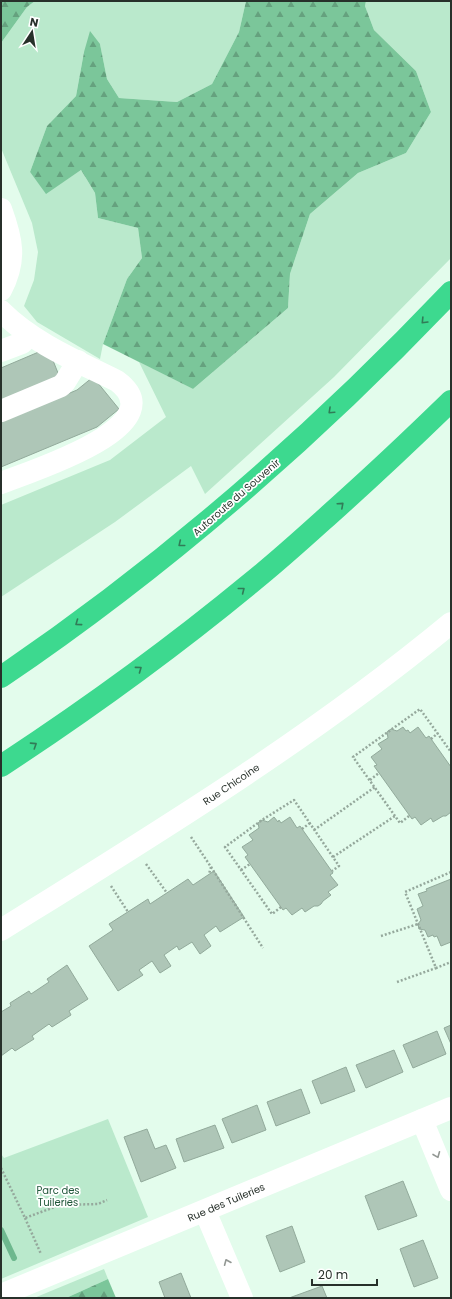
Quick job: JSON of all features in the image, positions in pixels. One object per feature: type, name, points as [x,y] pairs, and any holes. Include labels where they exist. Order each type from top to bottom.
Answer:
[{"type":"highway","name":"Autoroute du Souvenir","points":[[1,676],[51,643],[113,597],[222,510],[304,437],[397,348],[451,292]]},
{"type":"highway","points":[[1,766],[47,736],[117,686],[253,582],[381,468],[451,401]]},
{"type":"street","points":[[1,209],[9,234],[12,259],[1,290]]},
{"type":"street","points":[[1,311],[36,340],[117,381],[126,388],[131,398],[131,409],[127,419],[115,430],[91,447],[1,483]]},
{"type":"street","points":[[1,351],[22,343],[29,335]]},
{"type":"street","points":[[1,411],[61,386],[78,361]]},
{"type":"street","name":"Rue Chicoine","points":[[1,930],[212,797],[300,737],[386,674],[451,622]]},
{"type":"street","name":"Rue des Tuileries","points":[[1,1295],[451,1108]]},
{"type":"street","points":[[422,1120],[451,1190]]},
{"type":"street","points":[[205,1211],[242,1298]]},
{"type":"path","points":[[410,816],[400,823],[353,757],[420,709],[451,752]]},
{"type":"path","points":[[431,739],[438,733]]},
{"type":"path","points":[[370,780],[379,773]]},
{"type":"path","points":[[314,830],[375,787]]},
{"type":"path","points":[[281,907],[272,914],[225,847],[262,820],[294,800],[339,866],[332,870]]},
{"type":"path","points":[[333,857],[395,816]]},
{"type":"path","points":[[302,829],[310,823]]},
{"type":"path","points":[[188,831],[263,948]]},
{"type":"path","points":[[143,859],[166,893]]},
{"type":"path","points":[[241,870],[250,864]]},
{"type":"path","points":[[209,874],[211,867]]},
{"type":"path","points":[[436,968],[405,892],[451,872]]},
{"type":"path","points":[[107,881],[128,912]]},
{"type":"path","points":[[431,881],[434,885]]},
{"type":"path","points":[[381,936],[418,924]]},
{"type":"path","points":[[397,982],[451,962]]},
{"type":"path","points":[[1,1168],[50,1275]]},
{"type":"path","points":[[25,1218],[60,1205],[98,1204],[108,1200]]},
{"type":"green space","points":[[1,1],[35,1],[27,7],[1,43]]},
{"type":"green space","points":[[35,1],[246,1],[239,32],[212,84],[177,102],[119,98],[107,79],[100,44],[84,52],[76,96],[47,126],[30,172],[46,193],[81,170],[95,193],[98,218],[138,228],[142,258],[127,279],[103,344],[100,359],[37,322],[24,306],[34,280],[38,252],[32,223],[1,148],[1,43],[27,7]]},
{"type":"green space","points":[[246,1],[366,1],[365,6],[374,30],[416,71],[431,112],[406,153],[358,173],[310,214],[290,274],[288,308],[193,389],[103,344],[127,279],[142,258],[138,228],[98,218],[95,193],[81,170],[46,194],[30,172],[47,126],[76,96],[84,52],[90,31],[100,44],[107,79],[119,98],[177,102],[212,84],[239,32]]},
{"type":"green space","points":[[366,1],[451,1],[451,258],[334,377],[205,494],[191,466],[115,522],[1,597],[1,505],[110,460],[166,417],[139,362],[193,389],[288,308],[290,274],[310,214],[358,173],[406,153],[431,112],[416,71],[374,30],[365,6]]},
{"type":"green space","name":"Parc des Tuileries","points":[[108,1119],[148,1217],[1,1279],[1,1154],[4,1158]]},
{"type":"green space","points":[[104,1269],[108,1279],[66,1298],[34,1298]]},
{"type":"green space","points":[[108,1279],[116,1298],[66,1298]]},
{"type":"building","points":[[41,351],[50,353],[60,378],[1,403],[1,368]]},
{"type":"building","points":[[93,377],[119,409],[97,427],[1,467],[1,422],[77,390]]},
{"type":"building","points":[[403,727],[410,733],[418,727],[426,738],[429,736],[451,767],[451,812],[433,822],[431,818],[421,825],[415,817],[412,819],[374,766],[377,765],[371,757],[382,749],[378,744],[388,738],[387,732],[391,729],[397,731]]},
{"type":"building","points":[[274,817],[281,823],[290,817],[297,828],[300,826],[333,873],[330,875],[338,885],[328,892],[331,895],[321,904],[314,906],[305,912],[302,908],[292,915],[286,908],[283,910],[245,857],[248,855],[242,847],[253,840],[249,835],[259,828],[258,823],[262,820],[268,822]]},
{"type":"building","points":[[214,871],[244,917],[220,932],[216,926],[204,935],[211,946],[200,954],[192,942],[179,950],[177,946],[164,955],[171,966],[160,973],[152,961],[139,970],[143,975],[118,991],[89,946],[113,930],[109,924],[148,899],[150,904],[188,879],[193,885]]},
{"type":"building","points":[[451,879],[451,942],[441,946],[437,936],[434,937],[433,935],[428,937],[425,930],[419,929],[418,924],[421,920],[417,909],[423,906],[418,894],[427,891],[426,889]]},
{"type":"building","points":[[67,965],[88,999],[69,1011],[71,1015],[52,1027],[49,1024],[32,1036],[34,1039],[15,1051],[12,1048],[1,1056],[1,1012],[11,1006],[10,1003],[29,991],[31,994],[49,982],[47,979]]},
{"type":"building","points":[[451,1025],[451,1044],[444,1028]]},
{"type":"building","points":[[437,1031],[446,1054],[413,1068],[403,1045]]},
{"type":"building","points":[[394,1050],[403,1072],[366,1088],[356,1065]]},
{"type":"building","points":[[346,1067],[355,1091],[321,1104],[312,1081]]},
{"type":"building","points":[[301,1089],[310,1113],[276,1126],[267,1102]]},
{"type":"building","points":[[257,1105],[266,1130],[232,1143],[222,1119]]},
{"type":"building","points":[[215,1125],[224,1148],[184,1162],[176,1139]]},
{"type":"building","points":[[147,1129],[155,1149],[166,1145],[176,1168],[141,1182],[124,1137]]},
{"type":"building","points":[[403,1181],[417,1216],[378,1230],[365,1196]]},
{"type":"building","points":[[292,1226],[305,1262],[280,1272],[266,1236]]},
{"type":"building","points":[[423,1240],[438,1278],[414,1287],[400,1249]]},
{"type":"building","points":[[181,1273],[191,1298],[165,1298],[159,1282]]},
{"type":"building","points":[[322,1286],[327,1298],[289,1298]]},
{"type":"waterway","points":[[1,1230],[14,1258]]}]
